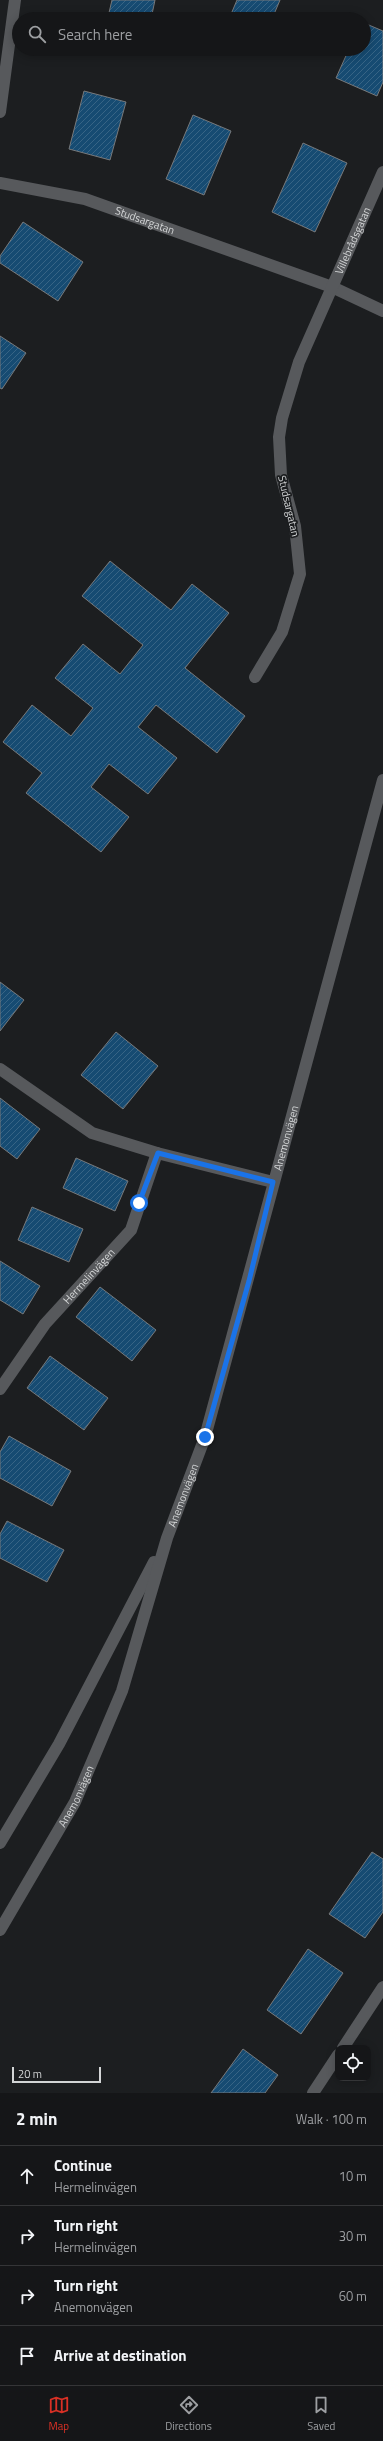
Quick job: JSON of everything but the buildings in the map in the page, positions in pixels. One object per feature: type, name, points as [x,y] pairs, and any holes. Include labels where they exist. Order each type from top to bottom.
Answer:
[{"type":"street","points":[[13,12],[15,0]]},
{"type":"street","points":[[0,112],[12,22]]},
{"type":"street","name":"Villebrådsgatan","points":[[332,287],[383,172]]},
{"type":"street","name":"Studsargatan","points":[[0,183],[85,199],[168,226],[332,287],[383,311]]},
{"type":"street","name":"Studsargatan","points":[[255,677],[282,632],[300,574],[295,526],[281,475],[279,437],[282,418],[300,362],[332,287]]},
{"type":"street","name":"Anemonvägen","points":[[0,1930],[75,1802],[122,1691],[167,1538],[205,1437],[249,1281],[273,1182],[383,780]]},
{"type":"street","points":[[0,1069],[92,1133],[158,1153],[273,1182]]},
{"type":"street","name":"Hermelinvägen","points":[[0,1389],[46,1324],[131,1230],[158,1153]]},
{"type":"street","name":"Anemonvägen","points":[[0,1843],[59,1744],[167,1538]]},
{"type":"street","points":[[345,2045],[383,1987]]},
{"type":"street","points":[[313,2093],[335,2060]]},
{"type":"route","points":[[139,1203],[158,1153],[273,1182],[249,1281],[205,1437]]}]
